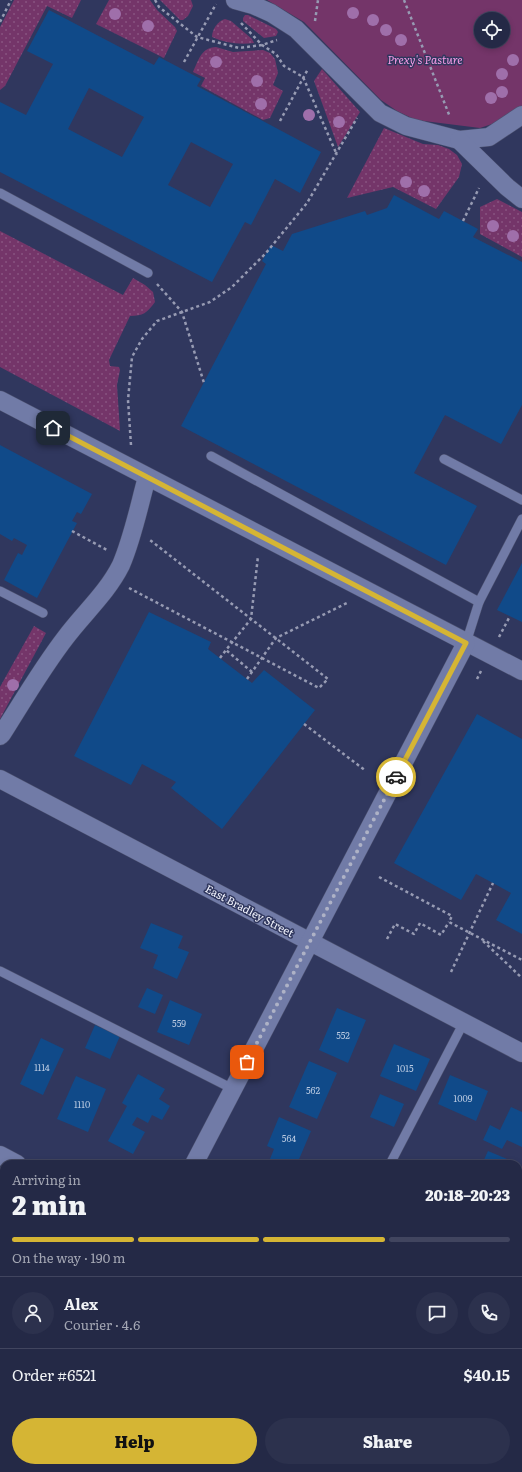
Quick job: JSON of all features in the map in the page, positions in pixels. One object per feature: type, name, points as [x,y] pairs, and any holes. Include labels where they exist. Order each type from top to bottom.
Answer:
[{"type":"street","points":[[236,9],[253,5],[271,13],[296,29],[380,113],[406,126],[459,140],[489,137],[522,115]]},
{"type":"street","points":[[459,140],[507,187],[522,199]]},
{"type":"street","points":[[0,400],[522,671]]},
{"type":"street","points":[[0,736],[50,658],[73,628],[99,600],[113,580],[123,559],[134,527],[140,473]]},
{"type":"street","points":[[196,1160],[466,643]]},
{"type":"street","name":"East Bradley Street","points":[[1,782],[522,1053]]},
{"type":"street","points":[[0,1155],[9,1160]]},
{"type":"lane","points":[[0,193],[148,273]]},
{"type":"lane","points":[[211,456],[479,602]]},
{"type":"lane","points":[[444,459],[522,500]]},
{"type":"lane","points":[[466,643],[479,602],[522,519]]},
{"type":"lane","points":[[0,591],[43,613]]},
{"type":"lane","points":[[0,971],[233,1089]]},
{"type":"lane","points":[[392,1160],[464,1022]]},
{"type":"path","points":[[0,22],[11,0]]},
{"type":"path","points":[[155,0],[159,7],[197,37],[239,48],[262,45],[278,39],[296,29]]},
{"type":"path","points":[[184,62],[218,0]]},
{"type":"path","points":[[404,0],[459,140]]},
{"type":"path","points":[[236,9],[262,45],[276,54],[284,66],[303,77],[337,154]]},
{"type":"path","points":[[280,121],[303,77],[319,51]]},
{"type":"path","points":[[140,473],[128,400],[132,357],[142,339],[156,321],[210,302],[232,287],[261,258],[307,203],[368,101]]},
{"type":"path","points":[[463,221],[488,169]]},
{"type":"path","points":[[148,273],[182,312],[204,383]]},
{"type":"path","points":[[113,580],[319,688],[328,679],[134,527]]},
{"type":"path","points":[[72,531],[123,559]]},
{"type":"path","points":[[220,658],[251,619],[260,536]]},
{"type":"path","points":[[247,679],[276,638],[369,592]]},
{"type":"path","points":[[503,630],[510,616]]},
{"type":"path","points":[[226,650],[252,672]]},
{"type":"path","points":[[304,724],[366,771]]},
{"type":"path","points":[[379,878],[452,916],[442,935],[420,923],[414,934],[395,924],[387,939]]},
{"type":"path","points":[[451,972],[493,883]]},
{"type":"path","points":[[449,922],[522,960]]},
{"type":"path","points":[[480,938],[522,978]]},
{"type":"green space","points":[[14,0],[81,0],[72,18],[47,6],[5,86],[0,90],[0,27]]},
{"type":"green space","points":[[109,0],[150,0],[157,10],[175,27],[177,31],[164,58],[96,24]]},
{"type":"green space","points":[[160,0],[191,0],[193,6],[188,16],[183,20],[180,20]]},
{"type":"green space","name":"Prexy's Pasture","points":[[267,0],[522,0],[522,106],[501,121],[480,128],[416,120],[397,111],[381,100],[304,22]]},
{"type":"green space","points":[[245,15],[248,15],[276,29],[278,32],[276,36],[264,38],[243,21]]},
{"type":"green space","points":[[225,19],[231,21],[252,39],[254,43],[232,43],[212,37],[216,26]]},
{"type":"green space","points":[[216,47],[233,52],[263,50],[270,53],[275,59],[278,73],[273,85],[283,91],[270,118],[263,120],[201,86],[205,78],[193,72],[201,55],[207,50]]},
{"type":"green space","points":[[322,69],[360,112],[338,147],[314,81]]},
{"type":"green space","points":[[384,128],[423,144],[438,145],[449,149],[457,155],[462,164],[459,177],[436,209],[393,187],[347,198]]},
{"type":"green space","points":[[497,199],[522,212],[522,257],[480,234],[480,207]]},
{"type":"green space","points":[[0,231],[123,295],[133,278],[153,292],[155,302],[150,309],[144,313],[130,316],[109,360],[110,366],[119,367],[120,370],[117,385],[120,431],[0,367]]},
{"type":"green space","points":[[34,626],[46,633],[0,719],[0,687]]},
{"type":"building","points":[[49,10],[154,65],[159,57],[201,79],[197,86],[321,152],[300,193],[275,179],[251,225],[245,222],[212,282],[0,172],[0,102],[26,115],[53,64],[27,51]],"holes":[[[89,88],[144,117],[122,157],[68,129]],[[191,142],[233,164],[210,207],[168,185]]]},
{"type":"building","points":[[394,195],[439,219],[444,211],[478,229],[473,237],[522,262],[522,405],[501,444],[445,415],[414,473],[477,506],[446,565],[181,426],[266,264],[262,261],[271,245],[283,251],[292,234],[365,211],[367,215],[387,208]]},
{"type":"building","points":[[0,445],[92,494],[81,514],[77,512],[72,521],[77,523],[37,598],[4,580],[18,553],[22,555],[27,545],[14,538],[12,541],[0,534]]},
{"type":"building","points":[[522,563],[522,622],[497,610]]},
{"type":"building","points":[[149,612],[211,642],[208,649],[252,683],[264,670],[315,710],[222,829],[171,788],[176,782],[142,764],[131,785],[74,756]]},
{"type":"building","points":[[477,714],[522,739],[522,934],[496,920],[511,893],[493,883],[476,874],[461,900],[394,863]]},
{"type":"building","points":[[151,923],[183,936],[178,948],[189,952],[177,979],[153,968],[158,955],[140,948]]},
{"type":"building","points":[[147,988],[163,995],[155,1014],[138,1007]]},
{"type":"building","points":[[170,1000],[202,1014],[189,1045],[157,1032]]},
{"type":"building","points":[[337,1008],[366,1020],[348,1063],[319,1050]]},
{"type":"building","points":[[95,1025],[120,1036],[110,1059],[85,1048]]},
{"type":"building","points":[[41,1038],[64,1049],[43,1095],[20,1084]]},
{"type":"building","points":[[394,1044],[430,1059],[416,1091],[380,1076]]},
{"type":"building","points":[[309,1061],[337,1073],[317,1119],[289,1107]]},
{"type":"building","points":[[138,1074],[165,1089],[159,1099],[170,1106],[162,1120],[152,1115],[148,1123],[137,1117],[132,1125],[145,1132],[133,1154],[108,1141],[127,1106],[122,1103]]},
{"type":"building","points":[[450,1075],[488,1091],[476,1121],[438,1104]]},
{"type":"building","points":[[76,1076],[106,1089],[88,1132],[57,1119]]},
{"type":"building","points":[[380,1094],[404,1104],[394,1127],[370,1117]]},
{"type":"building","points":[[511,1107],[522,1112],[522,1147],[507,1140],[502,1149],[483,1140],[490,1125],[500,1130]]},
{"type":"building","points":[[279,1117],[311,1131],[299,1160],[270,1160],[274,1149],[267,1146]]},
{"type":"building","points":[[488,1151],[507,1159],[507,1160],[484,1160]]},
{"type":"way so far","points":[[247,1062],[396,777]]},
{"type":"route","points":[[53,428],[466,643],[396,777]]}]
